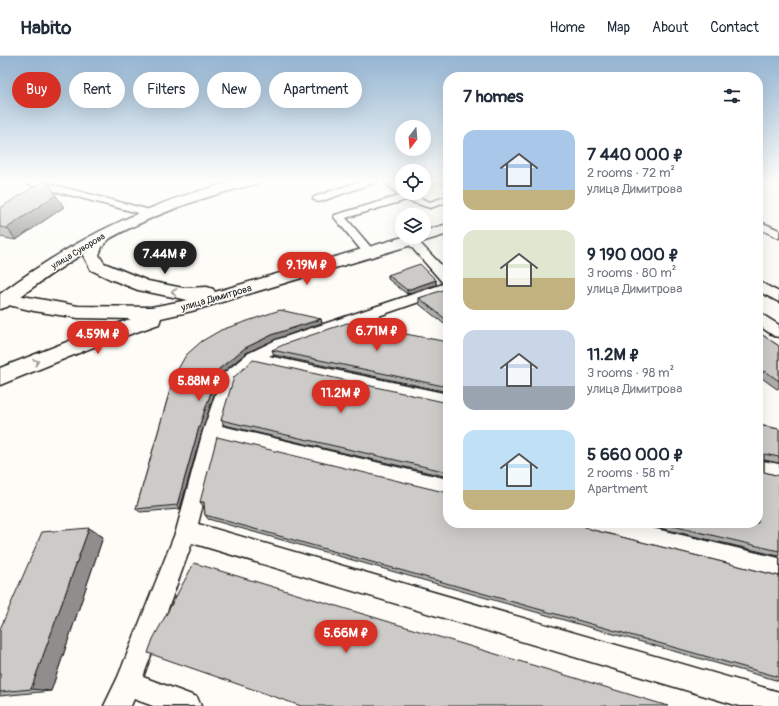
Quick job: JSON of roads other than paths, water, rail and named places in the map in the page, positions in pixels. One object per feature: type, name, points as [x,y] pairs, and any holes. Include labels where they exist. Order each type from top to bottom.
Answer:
[{"type":"main road","name":"улица Суворова","points":[[2,300],[56,262],[106,234],[157,210]]},
{"type":"main road","name":"улица Димитрова","points":[[431,234],[443,230]]},
{"type":"main road","points":[[106,234],[94,246],[91,255],[97,266],[116,275],[144,286],[183,294],[202,294],[240,290]]},
{"type":"main road","name":"улица Димитрова","points":[[2,300],[78,312],[151,313],[185,307],[397,244]]},
{"type":"main road","points":[[0,377],[84,343],[185,307]]},
{"type":"lane","points":[[140,210],[150,213]]},
{"type":"lane","points":[[361,210],[339,217],[369,252]]},
{"type":"lane","points":[[763,227],[779,235]]},
{"type":"lane","points":[[422,244],[443,273]]},
{"type":"lane","points":[[763,288],[779,298]]},
{"type":"lane","points":[[188,706],[122,695],[186,531],[212,431],[228,379],[252,358],[281,344],[443,289]]},
{"type":"lane","points":[[763,321],[779,332]]},
{"type":"lane","points":[[252,358],[443,400]]},
{"type":"lane","points":[[212,431],[443,487]]},
{"type":"lane","points":[[763,469],[779,473]]},
{"type":"lane","points":[[610,528],[779,569]]},
{"type":"lane","points":[[186,531],[779,705]]}]
